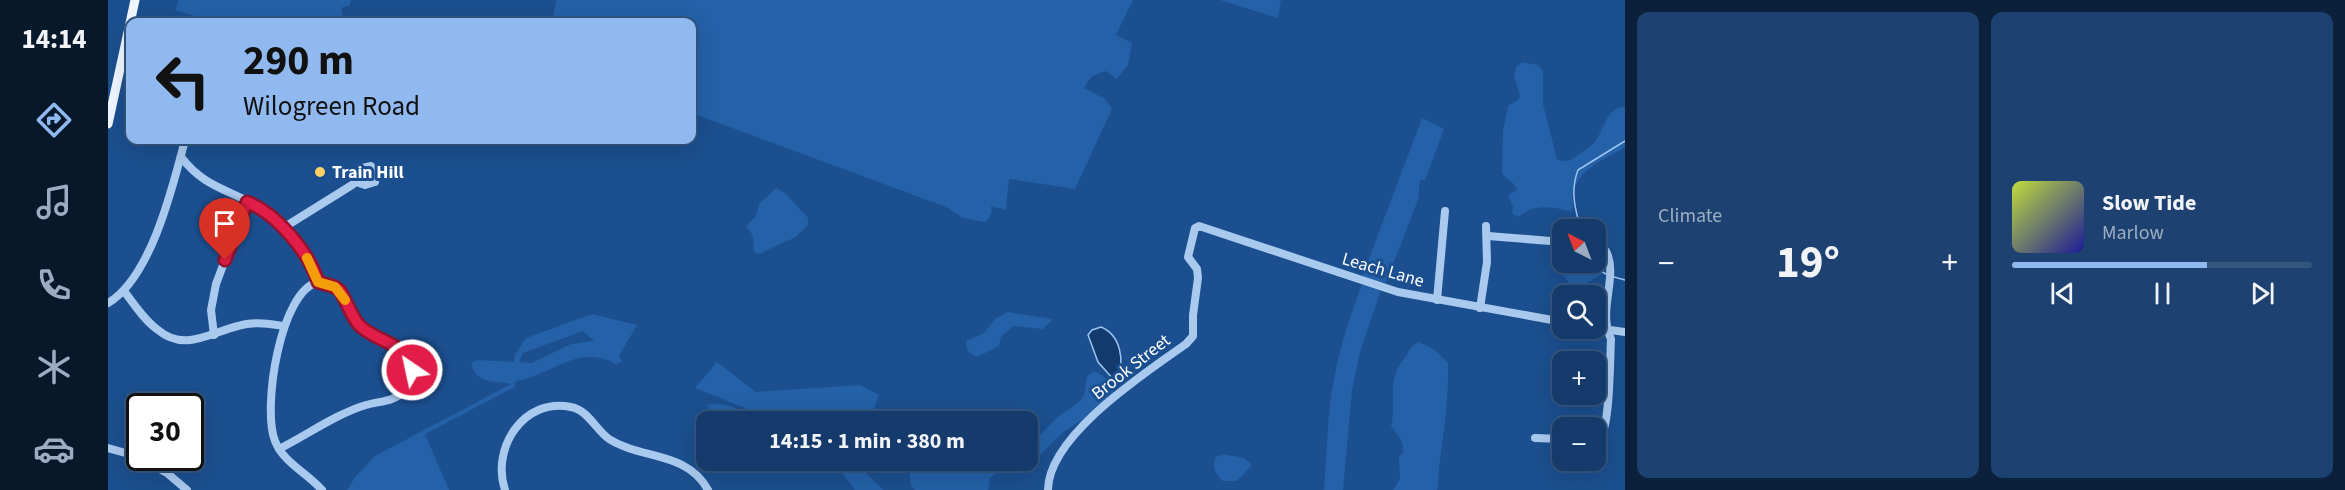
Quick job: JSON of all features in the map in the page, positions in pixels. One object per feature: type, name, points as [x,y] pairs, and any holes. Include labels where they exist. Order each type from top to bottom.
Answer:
[{"type":"main road","points":[[131,18],[135,0]]},
{"type":"main road","points":[[108,124],[126,41]]},
{"type":"street","points":[[108,303],[124,291],[147,257],[185,144]]},
{"type":"street","points":[[181,157],[205,182],[267,213],[283,228],[311,263],[318,282]]},
{"type":"street","points":[[371,166],[376,172],[375,182],[365,185],[356,182],[356,177],[362,168],[371,166]]},
{"type":"street","points":[[283,228],[356,182]]},
{"type":"street","points":[[213,334],[212,310],[216,284],[247,202]]},
{"type":"street","points":[[1437,300],[1445,211]]},
{"type":"street","name":"Leach Lane","points":[[1199,226],[1398,292],[1552,320]]},
{"type":"street","name":"Brook Street","points":[[1048,490],[1048,478],[1060,451],[1087,422],[1121,392],[1186,344],[1193,336],[1193,315],[1198,278],[1197,269],[1188,256],[1195,228],[1199,226]]},
{"type":"street","points":[[1480,308],[1487,262],[1486,226]]},
{"type":"street","points":[[1488,236],[1552,241]]},
{"type":"street","points":[[1606,251],[1610,264],[1606,300],[1607,331],[1611,339],[1606,417]]},
{"type":"street","points":[[279,449],[364,406],[399,395],[406,389],[412,370],[411,363],[403,351],[360,326],[340,291],[335,287],[318,282],[311,283],[303,290],[294,303],[284,326],[277,357],[271,408],[274,439],[279,449],[322,490]]},
{"type":"street","points":[[124,291],[150,323],[169,337],[190,341],[199,340],[239,325],[265,323],[284,326]]},
{"type":"street","points":[[1607,331],[1625,332]]},
{"type":"street","points":[[505,490],[501,463],[510,435],[530,415],[559,406],[578,409],[601,432],[622,446],[684,465],[700,478],[708,490]]},
{"type":"street","points":[[1535,438],[1552,439]]},
{"type":"street","points":[[108,448],[126,453]]},
{"type":"street","points":[[164,471],[187,490]]},
{"type":"shaded area","points":[[179,0],[351,0],[350,5],[341,8],[342,18],[202,18],[175,10]]},
{"type":"shaded area","points":[[556,0],[1133,0],[1116,35],[1132,43],[1128,65],[1117,79],[1106,71],[1091,77],[1084,88],[1105,99],[1112,109],[1075,189],[1009,179],[1006,210],[991,206],[992,212],[984,222],[963,218],[946,207],[696,114],[696,18],[553,18]]},
{"type":"shaded area","points":[[1220,0],[1281,0],[1278,18]]},
{"type":"shaded area","points":[[1522,62],[1538,65],[1543,71],[1543,104],[1557,159],[1570,160],[1590,146],[1596,140],[1610,114],[1619,107],[1625,107],[1625,147],[1593,166],[1580,177],[1573,193],[1572,212],[1545,207],[1531,210],[1519,217],[1512,214],[1513,207],[1508,195],[1517,190],[1513,183],[1502,174],[1503,130],[1508,106],[1520,96],[1514,76],[1516,67]]},
{"type":"shaded area","points":[[1422,118],[1444,129],[1425,180],[1420,180],[1418,200],[1386,283],[1362,277]]},
{"type":"shaded area","points":[[776,188],[785,193],[808,218],[808,225],[796,237],[759,254],[754,252],[753,236],[746,226],[756,216],[759,204]]},
{"type":"shaded area","points":[[1564,273],[1602,274],[1583,285],[1571,285],[1563,275]]},
{"type":"shaded area","points":[[1362,284],[1381,290],[1360,352],[1352,390],[1343,490],[1324,490],[1332,388],[1343,340]]},
{"type":"shaded area","points":[[1007,312],[1053,319],[1043,329],[1013,326],[1001,337],[999,346],[977,357],[970,353],[966,341],[984,333],[995,319]]},
{"type":"shaded area","points":[[592,314],[637,325],[619,356],[622,362],[616,364],[603,358],[590,357],[566,362],[529,378],[516,381],[515,387],[425,434],[449,490],[347,490],[356,476],[375,456],[511,384],[482,379],[471,363],[477,360],[514,362],[515,355],[526,338]],"holes":[[[583,331],[594,341],[571,344],[532,363],[519,362],[523,353]]]},
{"type":"shaded area","points":[[1101,327],[1113,336],[1120,350],[1121,365],[1117,379],[1114,380],[1098,362],[1088,335],[1092,330]]},
{"type":"shaded area","points":[[1419,342],[1434,349],[1448,363],[1447,402],[1438,488],[1437,490],[1393,490],[1400,479],[1399,457],[1403,452],[1403,445],[1391,426],[1393,383],[1399,365],[1413,346]]},
{"type":"shaded area","points":[[717,362],[756,392],[860,385],[879,395],[873,411],[752,411],[695,388]]},
{"type":"shaded area","points":[[1094,371],[1103,376],[1113,390],[1114,400],[1063,432],[1038,457],[1038,437],[1058,417],[1080,401],[1084,396],[1087,376]]},
{"type":"shaded area","points":[[717,404],[741,411],[714,411],[709,409],[707,405]]},
{"type":"shaded area","points":[[1223,454],[1244,458],[1252,465],[1237,481],[1223,481],[1216,473],[1214,463],[1216,457]]},
{"type":"shaded area","points":[[841,471],[875,471],[866,473],[883,490],[855,490]]},
{"type":"shaded area","points":[[909,471],[1004,471],[996,473],[990,478],[988,490],[915,490],[911,486]]},
{"type":"waterway","points":[[1578,219],[1574,193],[1578,170],[1625,141]]},
{"type":"waterway","points":[[1614,277],[1625,280]]},
{"type":"slow traffic","points":[[307,258],[318,282],[335,287],[345,300]]},
{"type":"place","name":"Train Hill","points":[[320,172]]},
{"type":"route","points":[[225,260],[247,202],[255,205],[283,228],[311,263],[318,282],[328,284],[340,291],[360,326],[403,351],[411,363],[412,370]]}]
